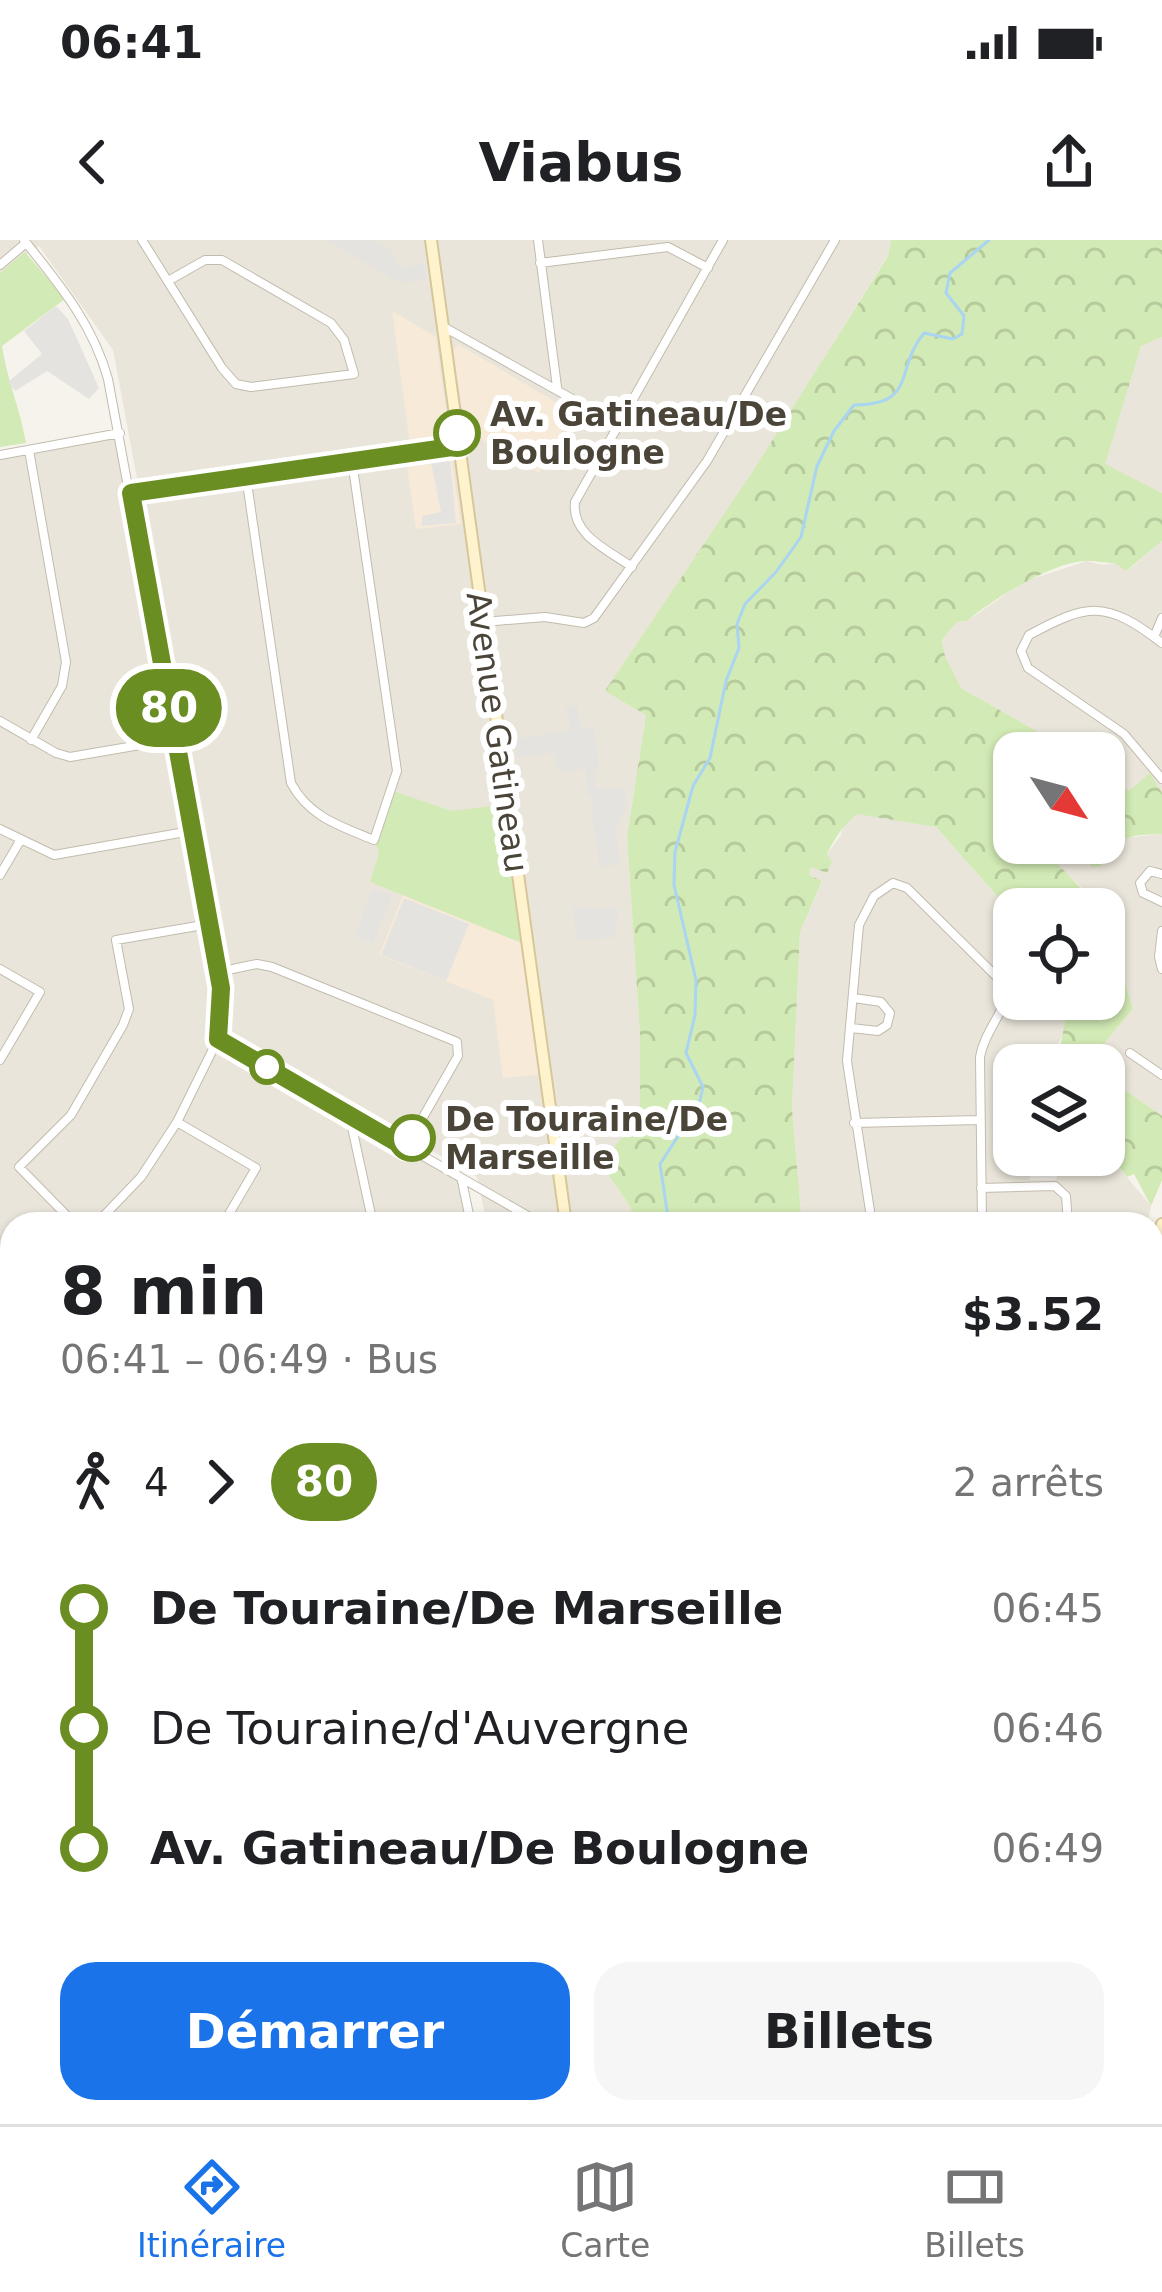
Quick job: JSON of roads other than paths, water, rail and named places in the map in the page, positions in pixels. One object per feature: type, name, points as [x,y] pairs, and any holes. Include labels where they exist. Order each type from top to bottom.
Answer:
[{"type":"street","points":[[142,240],[222,368],[236,383],[258,387],[354,374],[344,340],[331,323],[222,260],[205,260],[168,281]]},
{"type":"street","name":"Avenue Gatineau","points":[[430,240],[564,1212]]},
{"type":"street","points":[[538,240],[557,389]]},
{"type":"street","points":[[632,567],[582,531],[574,518],[575,502],[723,240]]},
{"type":"street","points":[[483,622],[545,617],[584,623],[599,612],[707,461],[835,240]]},
{"type":"street","points":[[0,265],[25,241],[71,299],[105,368],[218,971],[218,1039],[177,1122],[134,1186],[108,1212]]},
{"type":"street","points":[[540,263],[636,245],[672,248],[708,268]]},
{"type":"street","points":[[442,326],[619,425]]},
{"type":"street","points":[[0,455],[119,434]]},
{"type":"street","points":[[131,493],[459,446]]},
{"type":"street","points":[[29,450],[66,662],[62,686],[32,740]]},
{"type":"street","points":[[247,476],[291,783],[321,817],[374,840],[397,771],[352,461]]},
{"type":"street","points":[[1162,618],[1158,640],[1103,610],[1090,608],[1029,634],[1021,651],[1028,668],[1124,734],[1162,779]]},
{"type":"street","points":[[0,721],[56,754],[78,757],[175,740]]},
{"type":"street","points":[[0,829],[46,854],[62,855],[191,831]]},
{"type":"street","points":[[0,875],[20,841]]},
{"type":"street","points":[[1162,874],[1150,871],[1140,884],[1143,893],[1162,902]]},
{"type":"street","points":[[870,1212],[847,1068],[855,945],[862,917],[884,887],[893,883],[903,886],[1005,982],[1005,1002],[982,1047],[978,1120],[982,1212]]},
{"type":"street","points":[[63,1212],[19,1167],[71,1115],[124,1025],[128,1009],[116,940],[209,924]]},
{"type":"street","points":[[1162,931],[1162,969]]},
{"type":"street","points":[[218,971],[257,964],[272,967],[457,1042],[458,1056],[406,1148]]},
{"type":"street","points":[[0,970],[40,992],[0,1060]]},
{"type":"street","points":[[850,1028],[878,1031],[887,1024],[890,1013],[881,1002],[854,998]]},
{"type":"street","points":[[218,1039],[520,1212]]},
{"type":"street","points":[[1130,1053],[1162,1075]]},
{"type":"street","points":[[350,1116],[370,1212]]},
{"type":"street","points":[[854,1123],[978,1120]]},
{"type":"street","points":[[177,1122],[256,1168],[230,1212]]},
{"type":"street","points":[[461,1180],[468,1212]]},
{"type":"street","points":[[982,1188],[1055,1186],[1066,1196],[1067,1212]]},
{"type":"waterway","points":[[667,1212],[660,1164],[699,1104],[703,1087],[686,1053],[695,1015],[696,980],[674,885],[675,852],[693,786],[710,758],[726,681],[739,648],[737,624],[745,604],[801,537],[817,466],[834,431],[854,405],[888,399],[896,392],[924,333],[953,339],[962,334],[964,316],[946,293],[950,273],[989,240]]},
{"type":"place","name":"Av. Gatineau/De Boulogne","points":[[457,433]]},
{"type":"place","name":"De Touraine/De Marseille","points":[[412,1138]]}]
